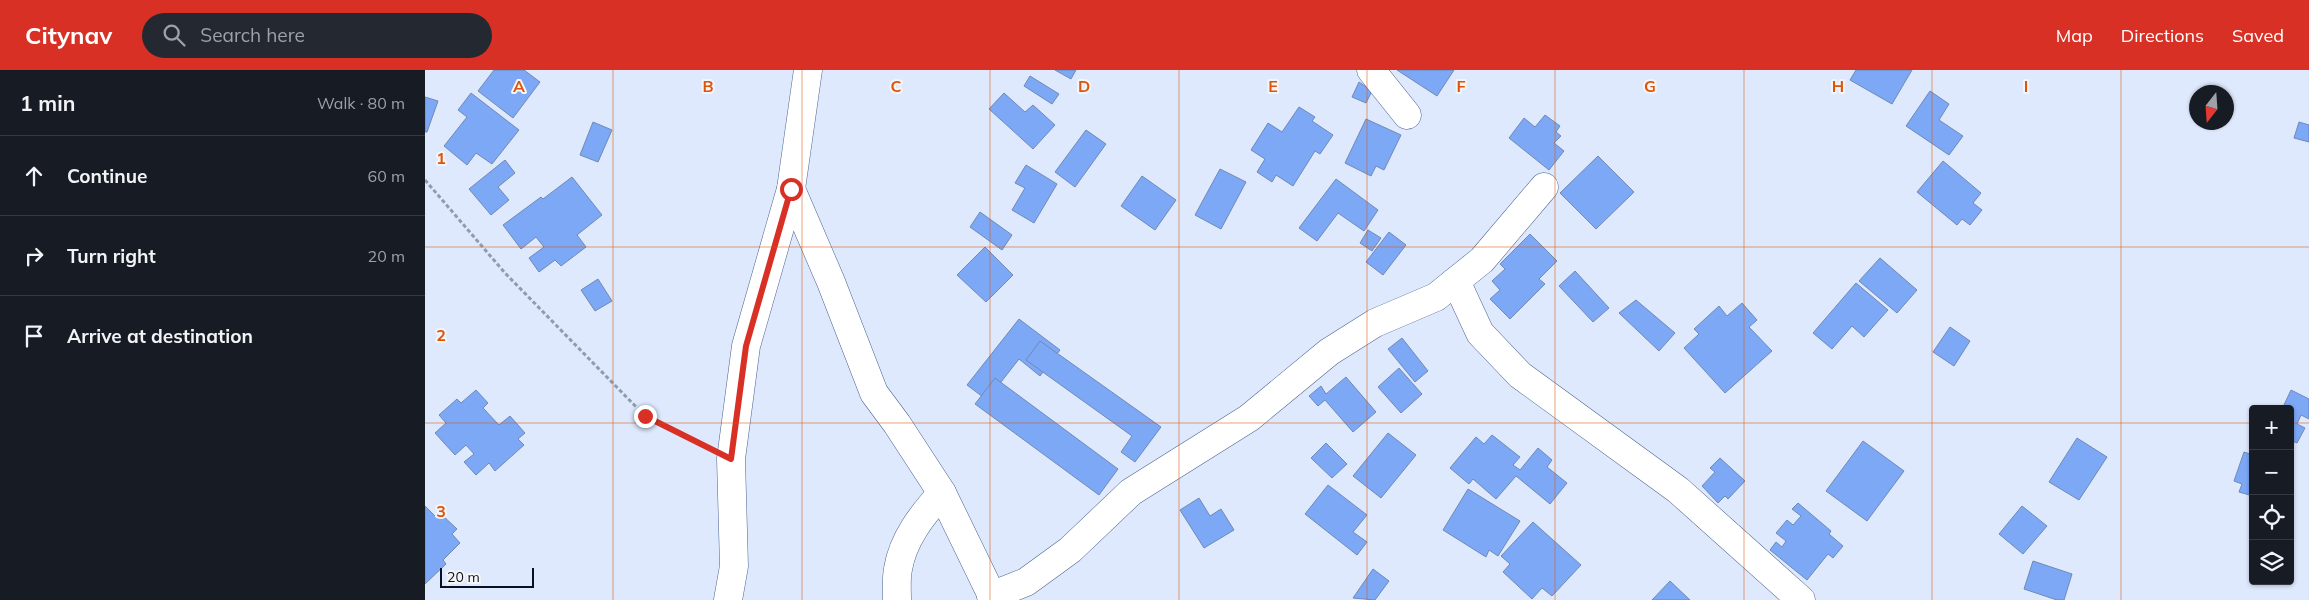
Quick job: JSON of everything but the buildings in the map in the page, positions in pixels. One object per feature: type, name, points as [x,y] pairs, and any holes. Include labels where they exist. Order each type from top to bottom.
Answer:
[{"type":"street","points":[[728,600],[734,566],[731,459],[746,346],[791,189],[808,70]]},
{"type":"street","points":[[1371,70],[1407,115]]},
{"type":"street","points":[[791,189],[831,282],[874,393],[897,424],[942,493],[993,598],[1026,582],[1063,555],[1131,492],[1249,418],[1329,352],[1375,323],[1436,297],[1482,260],[1544,187]]},
{"type":"street","points":[[1456,281],[1480,333],[1520,375],[1677,490],[1801,600]]},
{"type":"street","points":[[897,600],[898,568],[911,533],[923,514],[942,493]]},
{"type":"path","points":[[425,180],[505,273],[645,416],[731,459]]},
{"type":"route","points":[[645,416],[731,459],[746,346],[791,189]]}]
